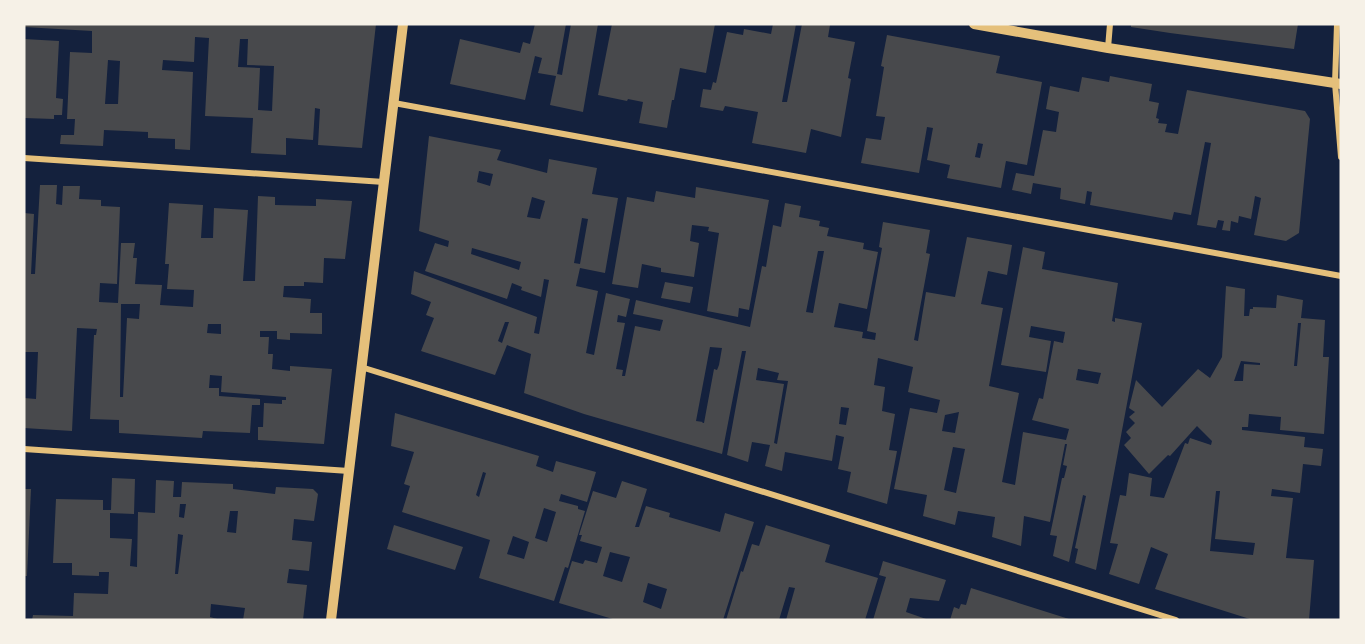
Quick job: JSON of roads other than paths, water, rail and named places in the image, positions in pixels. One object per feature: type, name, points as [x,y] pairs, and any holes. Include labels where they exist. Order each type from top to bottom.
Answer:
[{"type":"street","points":[[331,620],[403,24]]},
{"type":"street","points":[[974,24],[1108,48],[1338,84]]},
{"type":"street","points":[[1108,48],[1110,24]]},
{"type":"street","points":[[1336,24],[1341,157]]},
{"type":"street","points":[[394,103],[1341,276]]},
{"type":"street","points":[[24,158],[384,182]]},
{"type":"street","points":[[362,367],[1176,620]]},
{"type":"street","points":[[24,449],[349,471]]}]
